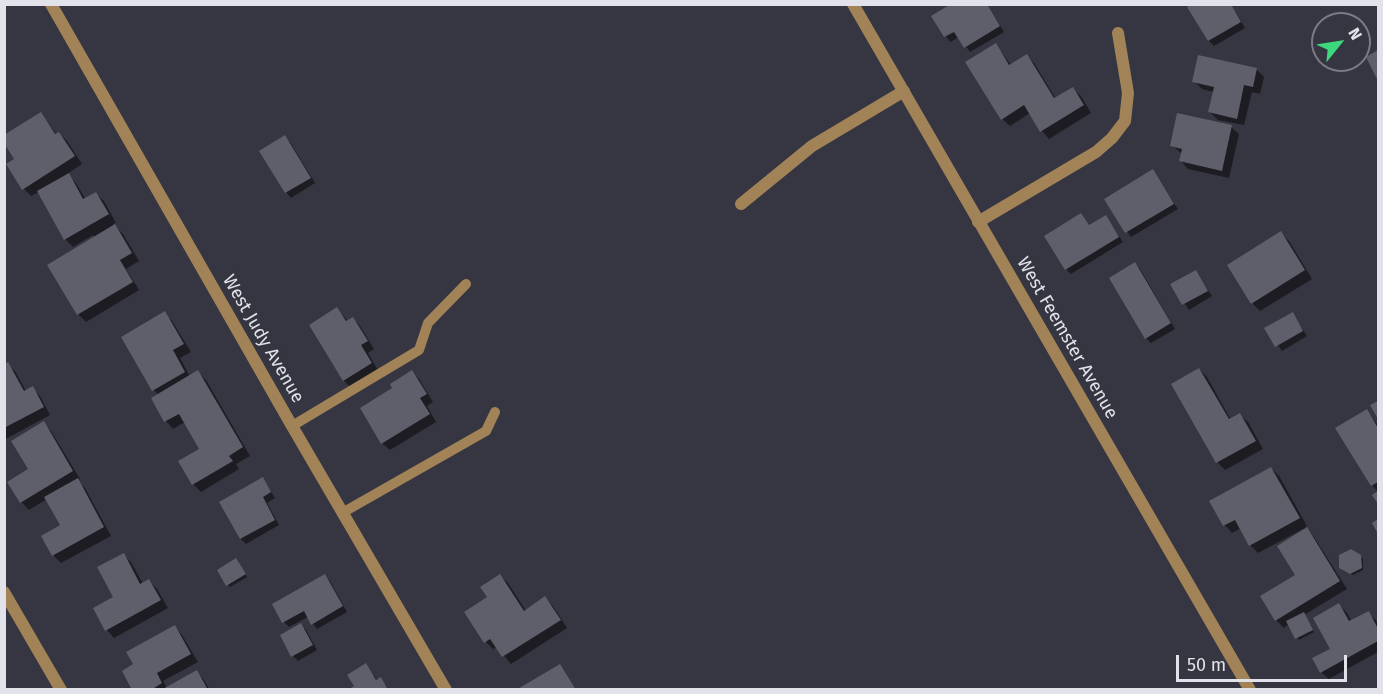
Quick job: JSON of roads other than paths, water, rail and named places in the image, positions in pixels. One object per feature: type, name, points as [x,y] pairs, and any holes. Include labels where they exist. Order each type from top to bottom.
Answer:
[{"type":"street","name":"West Judy Avenue","points":[[51,4],[342,513],[446,690]]},
{"type":"street","name":"West Feemster Avenue","points":[[853,4],[1250,690]]},
{"type":"street","points":[[978,222],[1096,152],[1112,138],[1125,121],[1128,93],[1118,33]]},
{"type":"street","points":[[741,204],[812,146],[904,91]]},
{"type":"street","points":[[4,592],[61,690]]},
{"type":"lane","points":[[292,426],[419,350],[428,323],[466,284]]},
{"type":"lane","points":[[342,513],[486,431],[495,412]]}]
